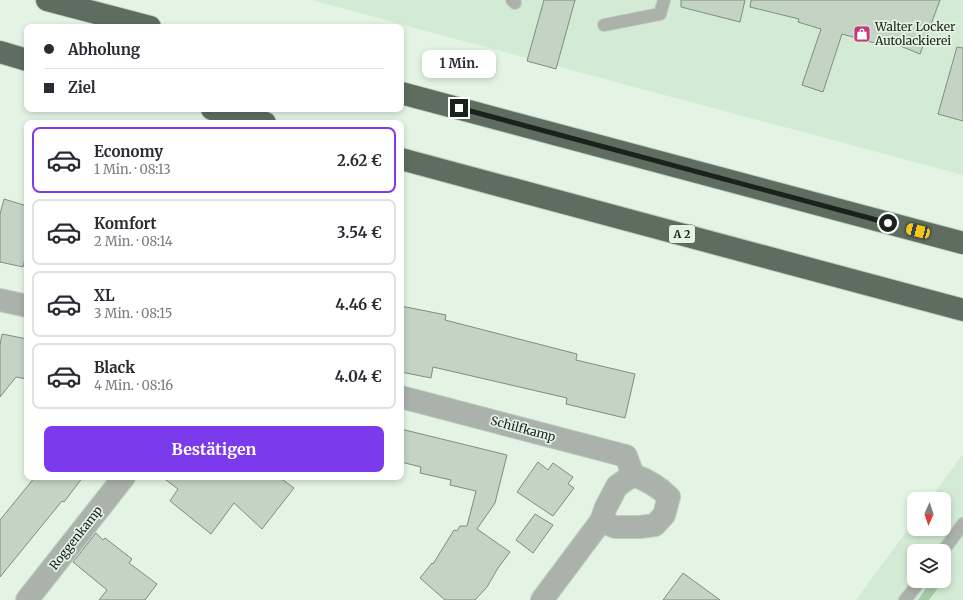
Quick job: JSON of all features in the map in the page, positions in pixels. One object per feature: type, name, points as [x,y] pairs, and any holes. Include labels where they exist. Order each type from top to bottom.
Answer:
[{"type":"highway","points":[[47,0],[139,24]]},
{"type":"highway","points":[[0,52],[24,59]]},
{"type":"highway","points":[[404,94],[963,243]]},
{"type":"highway","points":[[223,112],[253,120]]},
{"type":"highway","name":"A 2","points":[[404,160],[963,310]]},
{"type":"street","points":[[0,300],[24,305]]},
{"type":"street","name":"Schilfkamp","points":[[404,398],[626,456],[633,475]]},
{"type":"street","points":[[542,600],[601,521],[606,507],[617,486],[633,475],[645,479],[660,488],[669,497],[664,515],[655,525],[640,527],[615,527],[601,521]]},
{"type":"street","name":"Roggenkamp","points":[[27,600],[122,480]]},
{"type":"lane","points":[[604,25],[660,14],[664,0]]},
{"type":"lane","points":[[948,544],[963,524]]},
{"type":"lane","points":[[906,600],[915,588]]},
{"type":"shaded area","points":[[312,0],[963,0],[963,175],[404,24]]},
{"type":"shaded area","points":[[963,454],[963,600],[856,600],[907,531],[907,536],[951,536],[951,492],[935,492]]},
{"type":"green space","points":[[926,588],[938,588],[929,600],[918,600]]},
{"type":"building","points":[[544,0],[575,0],[556,69],[527,61]]},
{"type":"building","points":[[681,0],[745,0],[740,22],[681,7]]},
{"type":"building","points":[[751,0],[940,0],[920,54],[883,39],[882,45],[842,34],[823,92],[802,85],[821,29],[798,22],[799,19],[750,7]]},
{"type":"building","points":[[957,47],[963,48],[963,121],[938,114]]},
{"type":"building","points":[[4,199],[24,205],[23,267],[0,262],[0,214]]},
{"type":"building","points":[[404,307],[446,315],[445,320],[577,354],[576,360],[635,374],[625,418],[566,404],[567,398],[433,367],[431,378],[404,373]]},
{"type":"building","points":[[2,334],[24,338],[24,378],[16,377],[0,397],[0,345]]},
{"type":"building","points":[[404,430],[507,455],[495,503],[477,529],[510,552],[498,568],[487,587],[475,600],[445,600],[420,578],[432,563],[433,564],[454,530],[457,531],[460,526],[467,526],[476,491],[450,485],[451,480],[420,473],[421,467],[404,463]]},
{"type":"building","points":[[538,462],[548,470],[553,463],[573,477],[568,484],[574,488],[553,516],[517,492]]},
{"type":"building","points":[[33,480],[81,480],[64,502],[62,501],[0,577],[0,520]]},
{"type":"building","points":[[166,480],[283,480],[294,488],[262,529],[234,503],[211,534],[170,501],[178,489]]},
{"type":"building","points":[[535,514],[553,525],[533,553],[516,540]]},
{"type":"building","points":[[96,533],[103,540],[105,538],[132,559],[129,563],[157,584],[145,600],[99,600],[107,590],[73,562]]},
{"type":"building","points":[[683,573],[720,600],[663,600]]},
{"type":"place","name":"Walter Locker Autolackierei","points":[[862,34]]},
{"type":"route","points":[[459,108],[888,223]]}]
